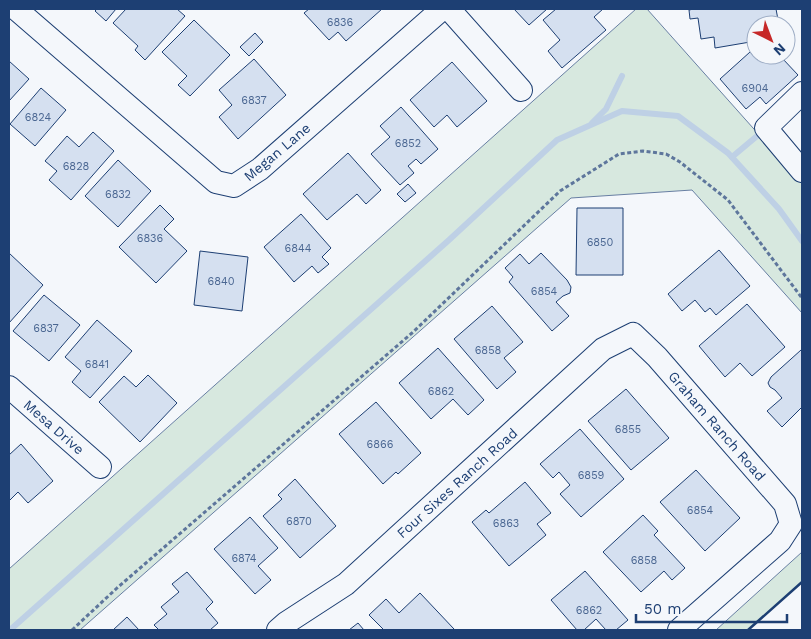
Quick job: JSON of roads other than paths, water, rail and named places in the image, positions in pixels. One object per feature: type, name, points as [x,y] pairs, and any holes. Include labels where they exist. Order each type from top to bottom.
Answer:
[{"type":"street","name":"Megan Lane","points":[[16,9],[216,182],[234,186],[260,168],[442,9]]},
{"type":"street","points":[[449,9],[521,90]]},
{"type":"street","points":[[802,93],[766,128],[802,171]]},
{"type":"street","name":"Graham Ranch Road","points":[[633,334],[657,357],[785,504],[791,524],[780,541],[679,630]]},
{"type":"street","name":"Four Sixes Ranch Road","points":[[278,630],[346,584],[603,349],[633,334]]},
{"type":"street","name":"Mesa Drive","points":[[9,387],[100,467]]},
{"type":"waterway","points":[[592,123],[606,109],[622,76]]},
{"type":"waterway","points":[[10,630],[449,240],[557,140],[622,111],[678,116],[728,153],[779,209],[802,241]]},
{"type":"waterway","points":[[732,157],[763,131]]}]
